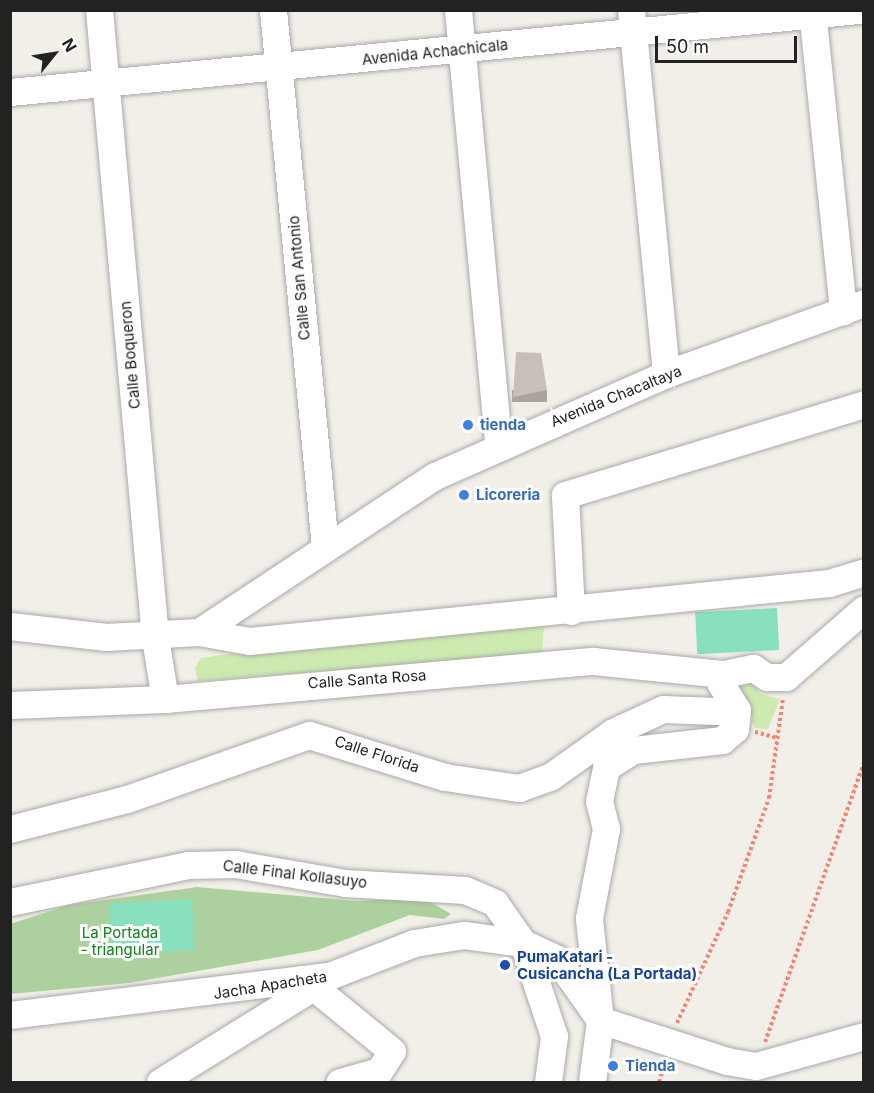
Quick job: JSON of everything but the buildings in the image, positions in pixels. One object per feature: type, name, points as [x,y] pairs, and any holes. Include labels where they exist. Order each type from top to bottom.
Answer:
[{"type":"street","name":"Calle Boqueron","points":[[99,10],[154,638],[165,699]]},
{"type":"street","name":"Calle San Antonio","points":[[273,10],[325,546]]},
{"type":"street","points":[[458,10],[498,445]]},
{"type":"street","name":"Avenida Achachicala","points":[[10,92],[462,49],[632,21],[859,10]]},
{"type":"street","points":[[812,13],[853,307]]},
{"type":"street","points":[[632,21],[666,374]]},
{"type":"street","name":"Avenida Chacaltaya","points":[[199,632],[239,610],[325,546],[435,476],[498,445],[666,374],[853,307]]},
{"type":"street","points":[[571,611],[565,495],[864,404]]},
{"type":"street","points":[[830,583],[864,557]]},
{"type":"street","name":"Avenida Chacaltaya","points":[[10,626],[154,638],[199,632],[249,641],[571,611],[830,583],[864,572]]},
{"type":"street","points":[[786,677],[864,609]]},
{"type":"street","name":"Calle Santa Rosa","points":[[10,705],[165,699],[593,661],[724,674],[753,668],[767,677],[786,677]]},
{"type":"street","points":[[592,1083],[600,1020],[589,918],[606,829],[599,801],[606,767],[633,750],[722,740],[735,729],[734,706],[721,684],[724,674]]},
{"type":"street","name":"Calle Florida","points":[[10,829],[127,799],[309,735],[445,777],[519,788],[550,777],[613,732],[663,709],[716,711],[734,706]]},
{"type":"street","name":"Calle Final Kollasuyo","points":[[10,902],[188,865],[236,864],[345,883],[465,890],[495,903],[523,943]]},
{"type":"street","name":"Jacha Apacheta","points":[[10,1015],[60,1006],[205,995],[322,982],[414,943],[454,936],[523,943]]},
{"type":"street","points":[[523,943],[557,959],[600,1020],[756,1066],[864,1036]]},
{"type":"street","points":[[523,943],[554,1036],[548,1083]]},
{"type":"street","points":[[160,1083],[322,982],[392,1051],[379,1071],[340,1083]]},
{"type":"street","points":[[10,1029],[47,1022],[60,1006]]},
{"type":"path","points":[[659,1083],[670,1041],[728,912],[769,798],[786,677]]},
{"type":"path","points":[[756,1066],[864,762]]},
{"type":"green space","points":[[777,608],[779,650],[697,654],[695,612]]},
{"type":"green space","points":[[544,625],[542,654],[198,681],[195,668],[201,658],[221,655]]},
{"type":"green space","points":[[746,677],[761,694],[780,699],[768,729],[755,728],[738,688]]},
{"type":"green space","name":"La Portada - triangular","points":[[197,887],[356,901],[423,898],[451,914],[444,919],[410,915],[318,950],[129,983],[11,994],[10,924],[69,905]]},
{"type":"green space","points":[[192,899],[195,950],[112,954],[109,903]]},
{"type":"place","name":"tienda","points":[[468,425]]},
{"type":"place","name":"Licoreria","points":[[464,495]]},
{"type":"place","name":"PumaKatari - Cusicancha (La Portada)","points":[[505,965]]},
{"type":"place","name":"Tienda","points":[[613,1066]]}]
